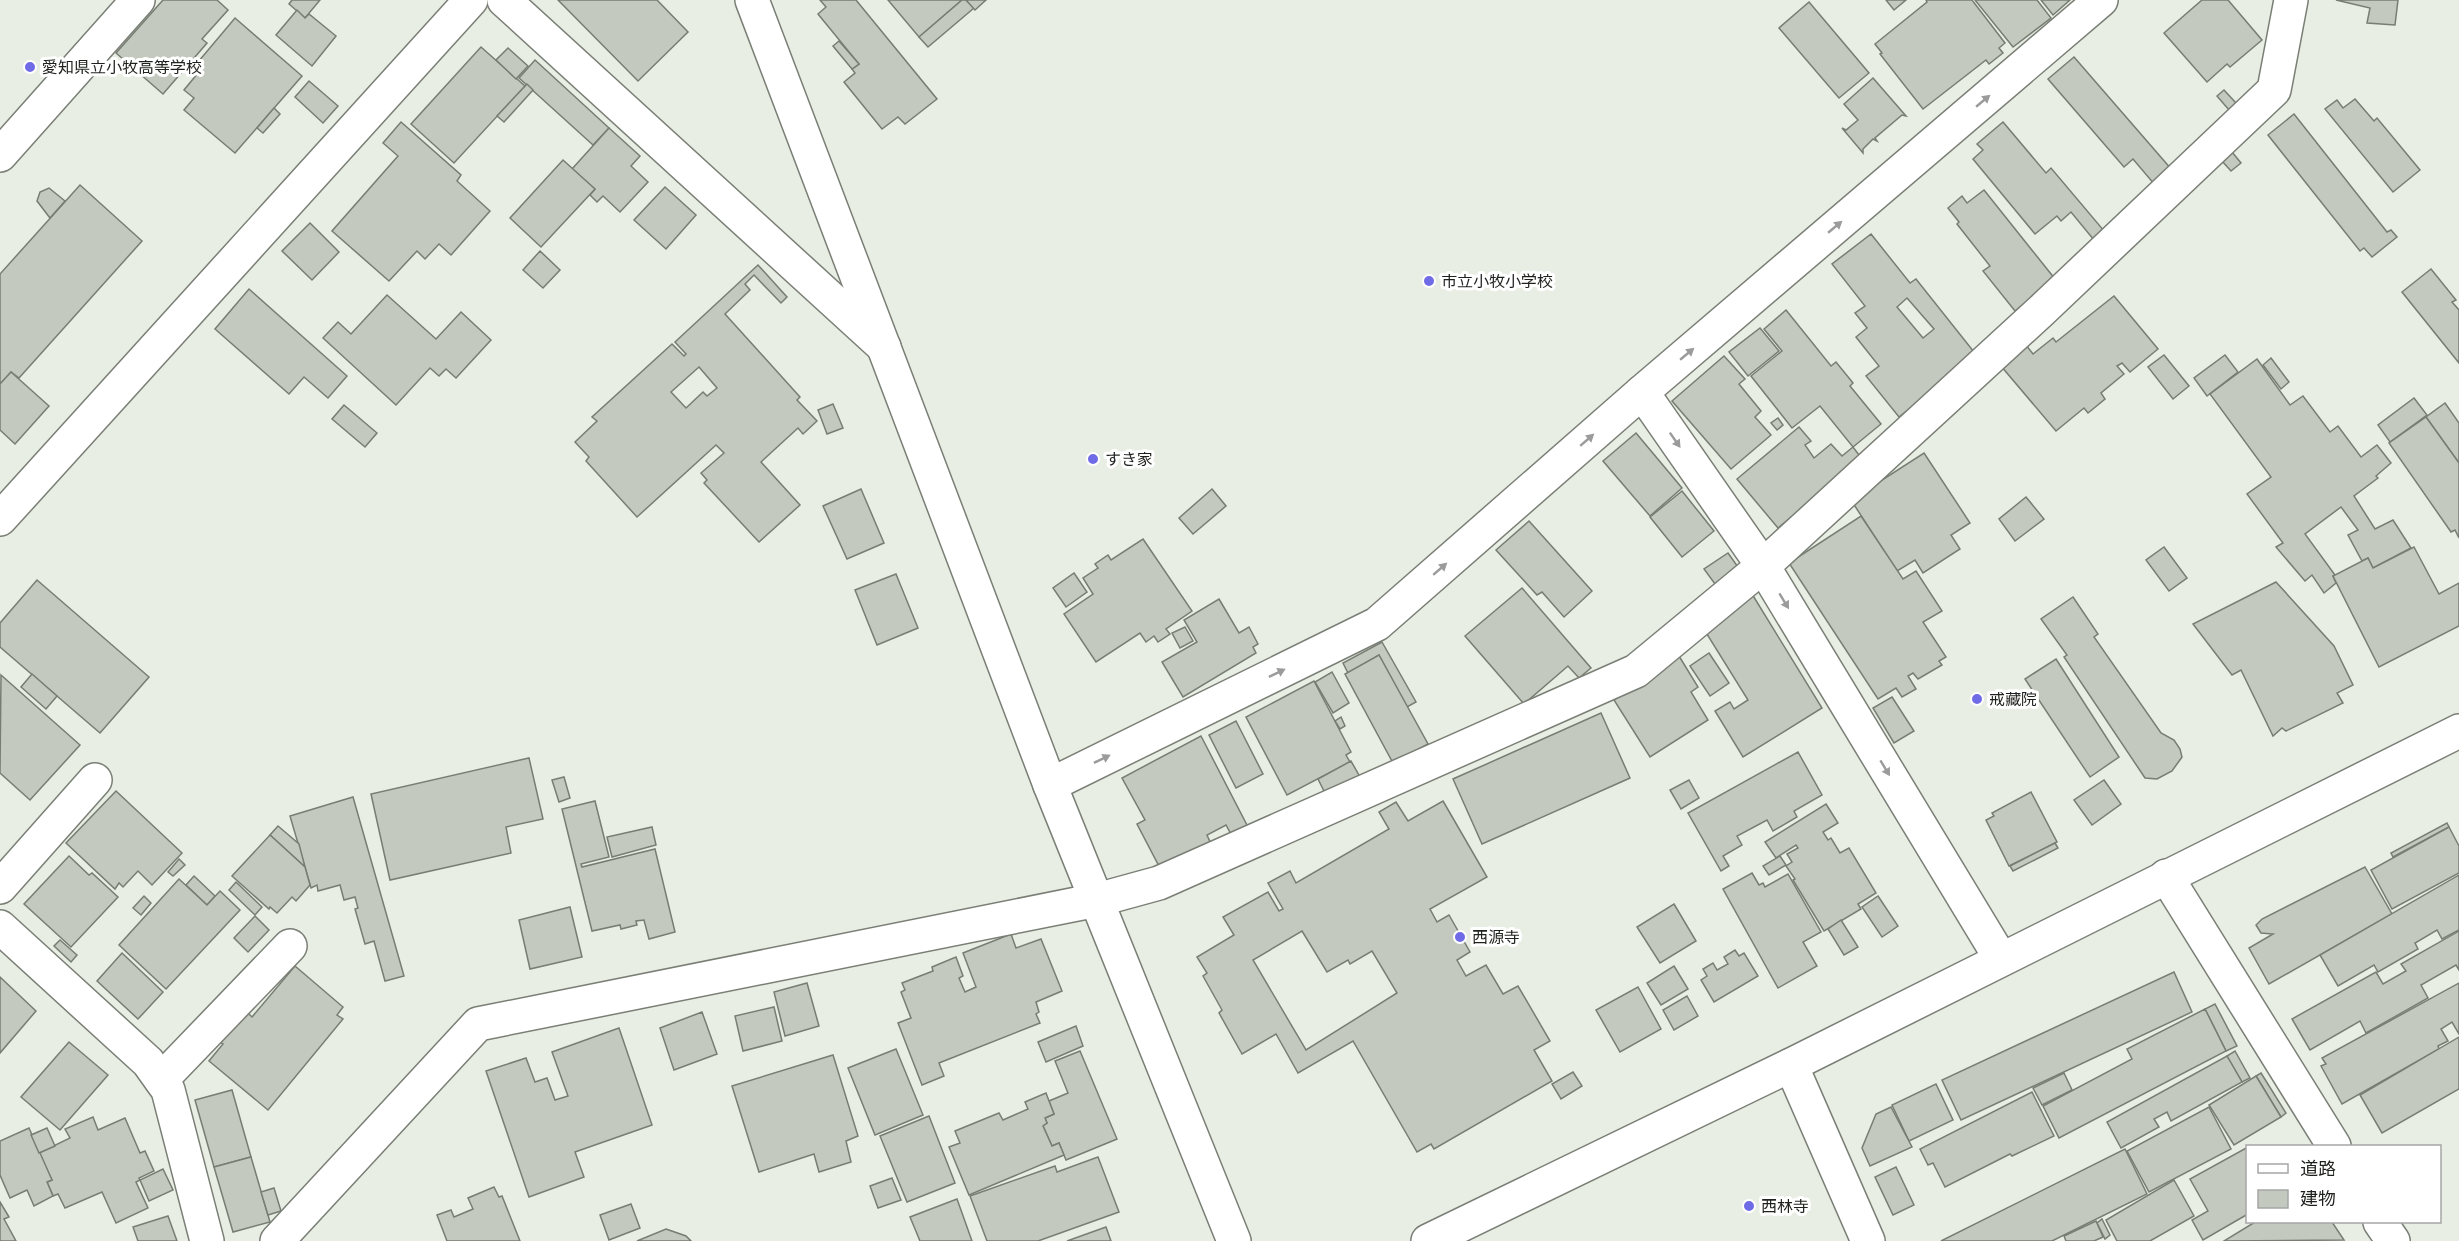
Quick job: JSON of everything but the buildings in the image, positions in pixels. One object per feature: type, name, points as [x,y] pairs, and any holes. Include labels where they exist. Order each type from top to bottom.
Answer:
[{"type":"street","points":[[0,155],[138,0]]},
{"type":"street","points":[[0,519],[471,0]]},
{"type":"street","points":[[504,0],[884,347]]},
{"type":"street","points":[[752,0],[1050,785],[1234,1241]]},
{"type":"street","points":[[1050,785],[1377,624],[1642,392],[2101,0]]},
{"type":"street","points":[[277,1241],[478,1024],[1097,900],[1159,883],[1636,671],[1763,566],[2041,311],[2274,90],[2291,0]]},
{"type":"street","points":[[1642,392],[1763,566],[2001,959]]},
{"type":"street","points":[[1428,1241],[1791,1065],[2459,731]]},
{"type":"street","points":[[0,887],[95,780]]},
{"type":"street","points":[[2166,876],[2333,1145]]},
{"type":"street","points":[[0,927],[148,1062],[168,1090],[207,1241]]},
{"type":"street","points":[[161,1080],[290,946]]},
{"type":"street","points":[[1791,1065],[1868,1241]]},
{"type":"street","points":[[2381,1223],[2392,1241]]},
{"type":"place","name":"愛知県立小牧高等学校","points":[[30,67]]},
{"type":"place","name":"市立小牧小学校","points":[[1429,281]]},
{"type":"place","name":"すき家","points":[[1093,459]]},
{"type":"place","name":"戒藏院","points":[[1977,699]]},
{"type":"place","name":"西源寺","points":[[1460,937]]},
{"type":"place","name":"西林寺","points":[[1749,1206]]}]
